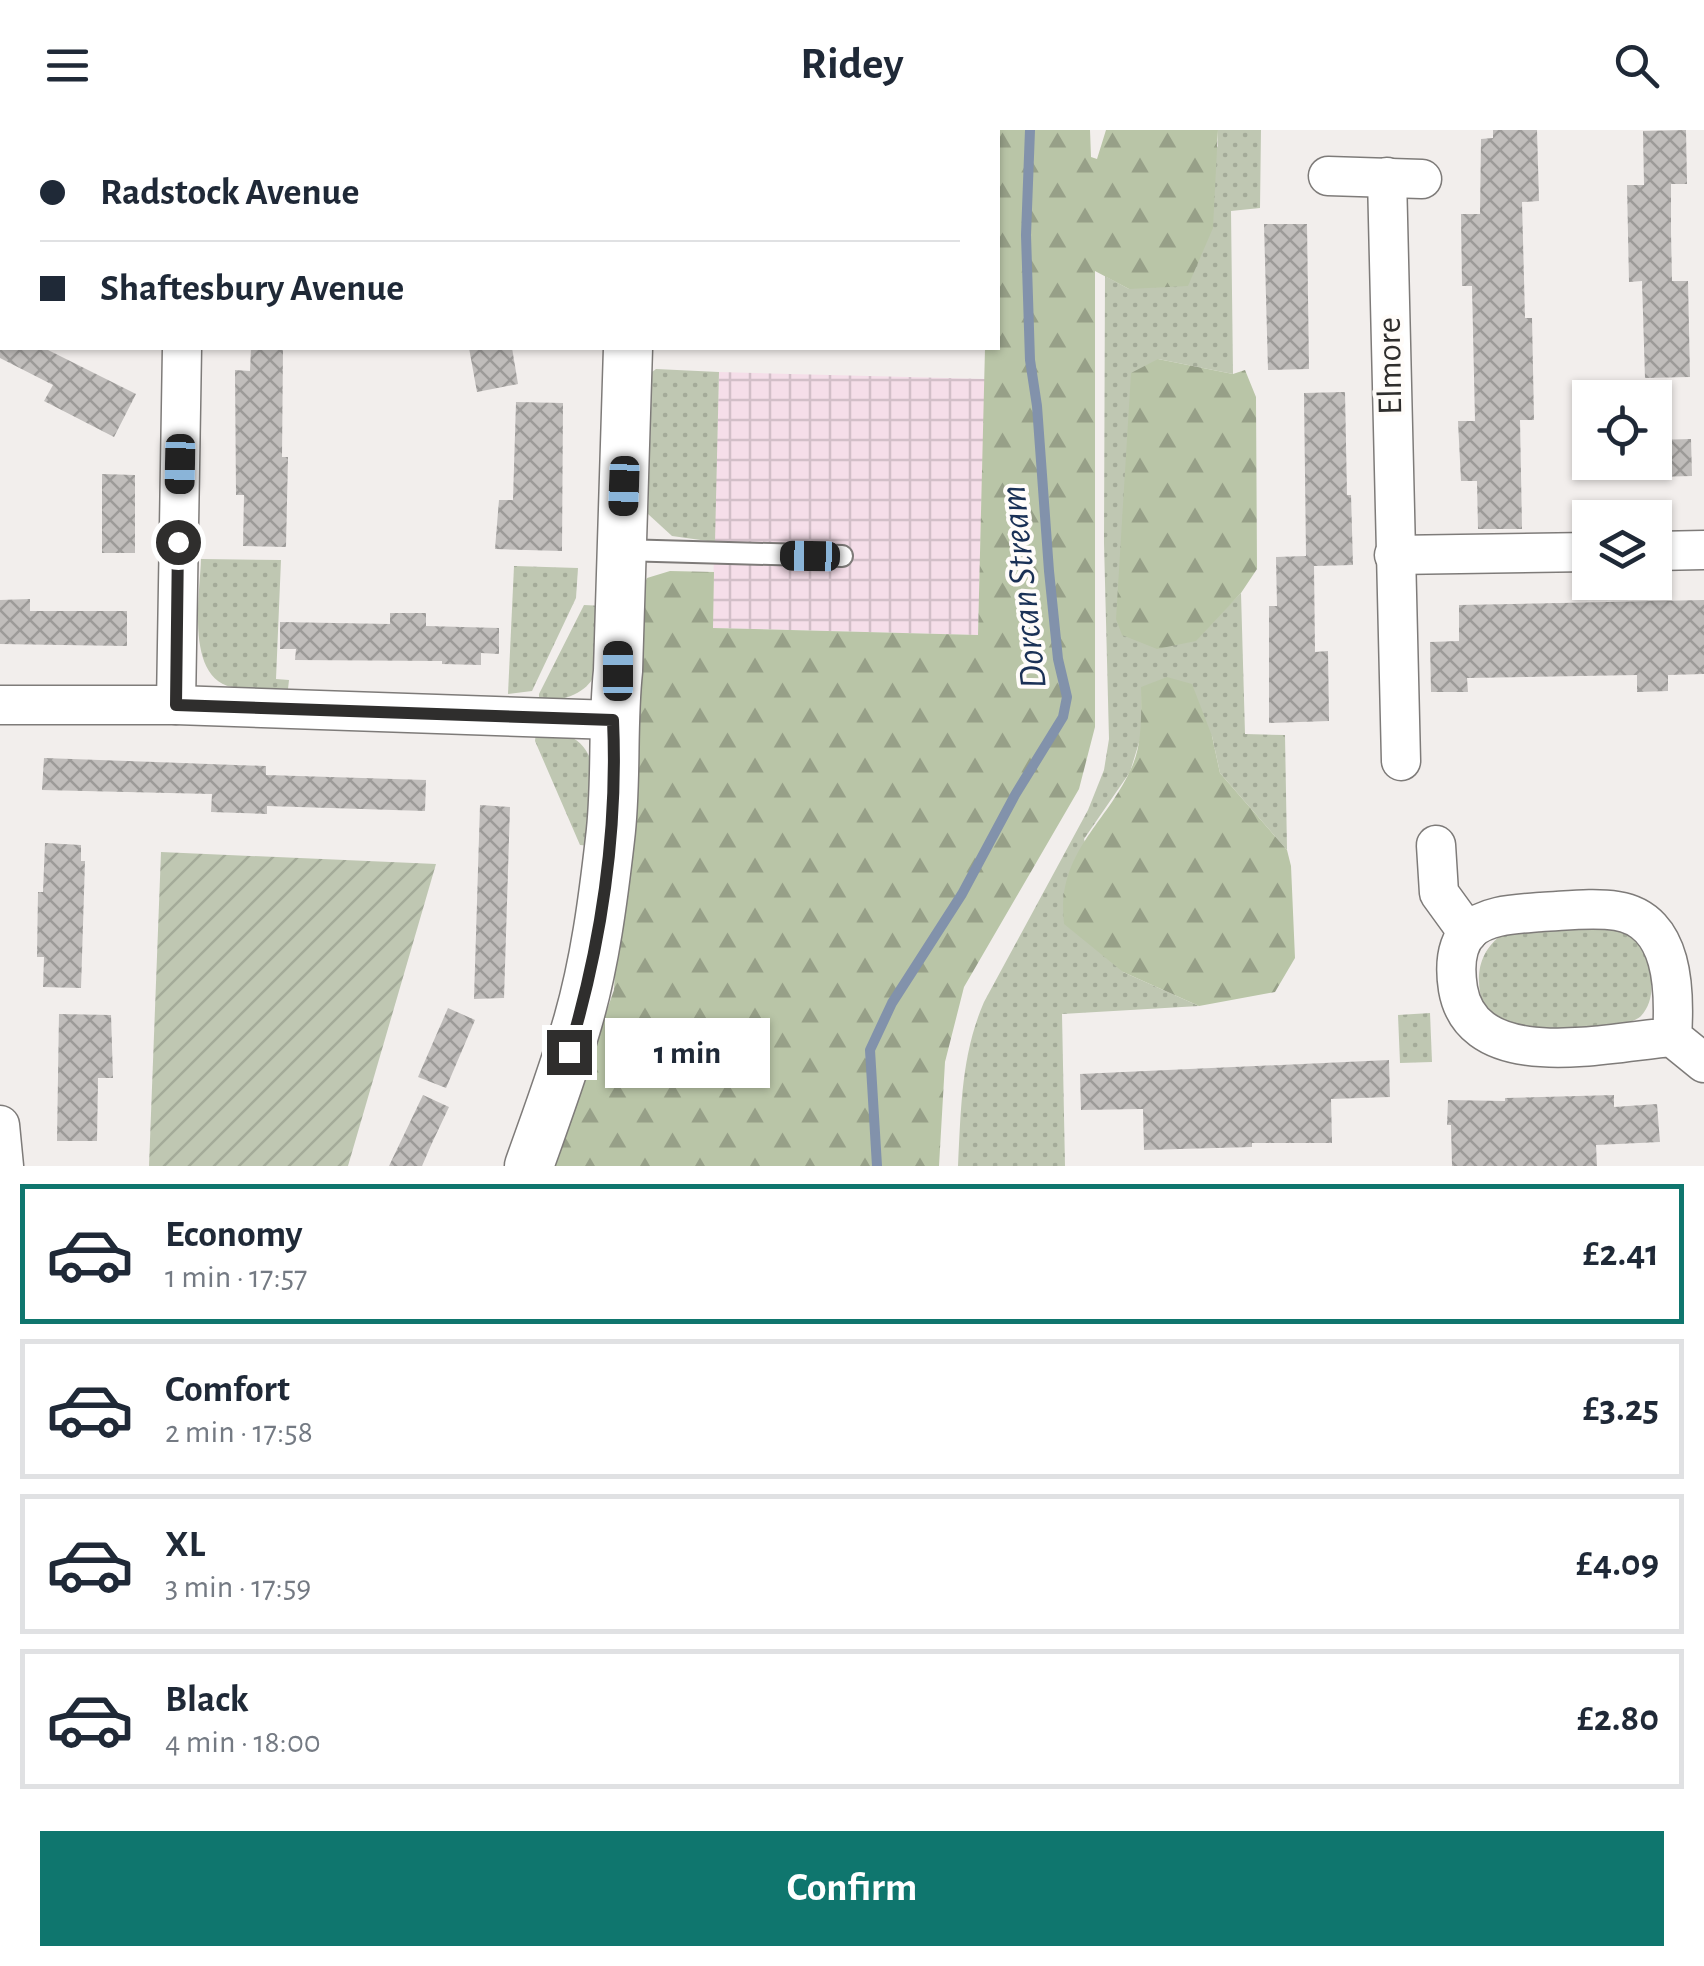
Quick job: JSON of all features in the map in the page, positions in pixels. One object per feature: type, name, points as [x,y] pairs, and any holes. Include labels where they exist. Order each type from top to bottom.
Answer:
[{"type":"street","name":"Elmore","points":[[1328,176],[1405,178],[1394,555],[1401,761]]},
{"type":"street","points":[[176,705],[182,350]]},
{"type":"street","points":[[529,1166],[569,1052],[589,976],[610,837],[615,784],[613,720],[618,671],[628,350]]},
{"type":"street","points":[[1672,551],[1704,550]]},
{"type":"street","points":[[1394,555],[1572,552]]},
{"type":"street","points":[[0,705],[176,705],[613,720]]},
{"type":"street","points":[[1436,845],[1438,894],[1468,932]]},
{"type":"street","points":[[1672,1037],[1673,996],[1663,946],[1657,935],[1618,910],[1494,918],[1468,932],[1458,954],[1458,990],[1470,1020],[1491,1038],[1535,1046],[1672,1037],[1704,1063]]},
{"type":"street","points":[[0,1125],[4,1166]]},
{"type":"lane","points":[[622,550],[842,556]]},
{"type":"shaded area","points":[[719,372],[985,379],[978,635],[712,628]]},
{"type":"green space","points":[[1000,130],[1090,130],[1091,157],[1097,159],[1106,130],[1218,130],[1213,228],[1188,286],[1129,289],[1095,271],[1095,727],[1079,789],[964,987],[945,1062],[939,1166],[552,1166],[614,990],[632,658],[641,592],[647,578],[670,571],[714,572],[713,628],[978,635],[985,350],[1000,350]]},
{"type":"green space","points":[[1218,130],[1261,130],[1260,208],[1231,211],[1233,374],[1158,359],[1219,615],[1241,593],[1245,734],[1285,735],[1287,850],[1220,773],[1212,736],[1141,687],[1141,736],[1130,772],[1084,839],[1123,972],[1199,1006],[1062,1014],[1065,1166],[958,1166],[963,1083],[976,1022],[1088,810],[1104,770],[1109,739],[1104,543],[1105,276],[1129,289],[1218,146]]},
{"type":"green space","points":[[1158,359],[1233,374],[1245,370],[1256,397],[1257,569],[1241,593],[1196,641],[1157,649],[1122,635],[1116,619],[1131,373]]},
{"type":"green space","points":[[652,372],[719,372],[715,542],[672,536],[648,514]]},
{"type":"green space","points":[[201,559],[281,560],[276,679],[289,680],[288,689],[232,687],[217,680],[207,668],[198,633]]},
{"type":"green space","points":[[514,566],[578,568],[576,598],[532,691],[508,694]]},
{"type":"green space","points":[[584,605],[604,606],[595,674],[578,693],[539,703],[539,694]]},
{"type":"green space","points":[[1167,677],[1192,684],[1212,736],[1220,773],[1287,850],[1295,958],[1275,992],[1199,1006],[1123,972],[1064,924],[1063,900],[1075,859],[1134,761],[1140,730],[1141,687]]},
{"type":"green space","points":[[536,732],[568,736],[580,743],[588,755],[595,784],[591,846],[580,845],[535,741]]},
{"type":"green space","points":[[161,852],[436,864],[348,1166],[149,1166]]},
{"type":"green space","points":[[1605,923],[1641,940],[1650,969],[1651,989],[1641,1016],[1602,1027],[1528,1031],[1509,1026],[1484,1010],[1480,967],[1488,949],[1504,933]]},
{"type":"green space","points":[[1430,1013],[1432,1062],[1400,1063],[1398,1015]]},
{"type":"building","points":[[1493,130],[1537,130],[1539,201],[1522,202],[1525,318],[1532,318],[1534,420],[1520,420],[1522,529],[1478,529],[1477,481],[1461,481],[1458,421],[1475,421],[1472,286],[1462,286],[1461,214],[1480,214],[1481,139],[1493,138]]},
{"type":"building","points":[[1686,130],[1687,184],[1671,184],[1671,233],[1672,281],[1688,281],[1690,377],[1645,378],[1642,281],[1629,282],[1627,185],[1644,185],[1643,131]]},
{"type":"building","points":[[1264,224],[1307,224],[1309,369],[1268,370]]},
{"type":"building","points":[[0,350],[48,350],[136,394],[114,437],[44,401],[53,385],[0,358]]},
{"type":"building","points":[[251,350],[283,350],[282,457],[288,457],[286,547],[243,546],[244,495],[236,495],[235,370],[250,371]]},
{"type":"building","points":[[469,350],[512,350],[518,384],[477,392]]},
{"type":"building","points":[[1345,392],[1353,565],[1314,566],[1315,652],[1328,651],[1329,721],[1269,723],[1269,606],[1277,606],[1276,557],[1306,556],[1304,393]]},
{"type":"building","points":[[516,402],[563,403],[562,551],[495,549],[499,500],[513,500]]},
{"type":"building","points":[[1691,439],[1692,476],[1672,477],[1672,440]]},
{"type":"building","points":[[102,474],[135,475],[135,553],[102,553]]},
{"type":"building","points":[[30,599],[30,611],[127,611],[127,646],[0,644],[0,600]]},
{"type":"building","points":[[1704,600],[1704,674],[1668,675],[1668,691],[1637,692],[1637,675],[1467,678],[1468,692],[1431,692],[1430,642],[1459,641],[1459,605]]},
{"type":"building","points":[[390,613],[426,613],[426,626],[499,628],[499,654],[481,653],[481,665],[295,660],[296,649],[280,649],[280,622],[390,624]]},
{"type":"building","points":[[44,758],[266,766],[266,775],[426,780],[425,811],[267,806],[267,814],[211,812],[212,794],[42,790]]},
{"type":"building","points":[[480,805],[510,807],[504,998],[474,999]]},
{"type":"building","points":[[45,843],[81,845],[81,861],[85,861],[81,988],[43,987],[44,957],[37,957],[38,892],[43,892]]},
{"type":"building","points":[[448,1008],[475,1020],[446,1088],[418,1077]]},
{"type":"building","points":[[59,1014],[111,1015],[113,1078],[98,1078],[97,1141],[57,1141]]},
{"type":"building","points":[[1389,1060],[1390,1097],[1331,1099],[1332,1143],[1144,1150],[1143,1109],[1081,1110],[1080,1074]]},
{"type":"building","points":[[423,1095],[449,1107],[422,1166],[389,1166]]},
{"type":"building","points":[[1614,1095],[1614,1107],[1657,1104],[1660,1142],[1596,1145],[1597,1166],[1452,1166],[1448,1100]]},
{"type":"waterway","name":"Dorcan Stream","points":[[877,1166],[870,1050],[892,1003],[962,894],[1015,795],[1063,717],[1067,697],[1058,659],[1030,360],[1026,235],[1030,130]]},
{"type":"route","points":[[178,542],[176,705],[613,720],[615,784],[605,878],[589,976],[569,1052]]}]
